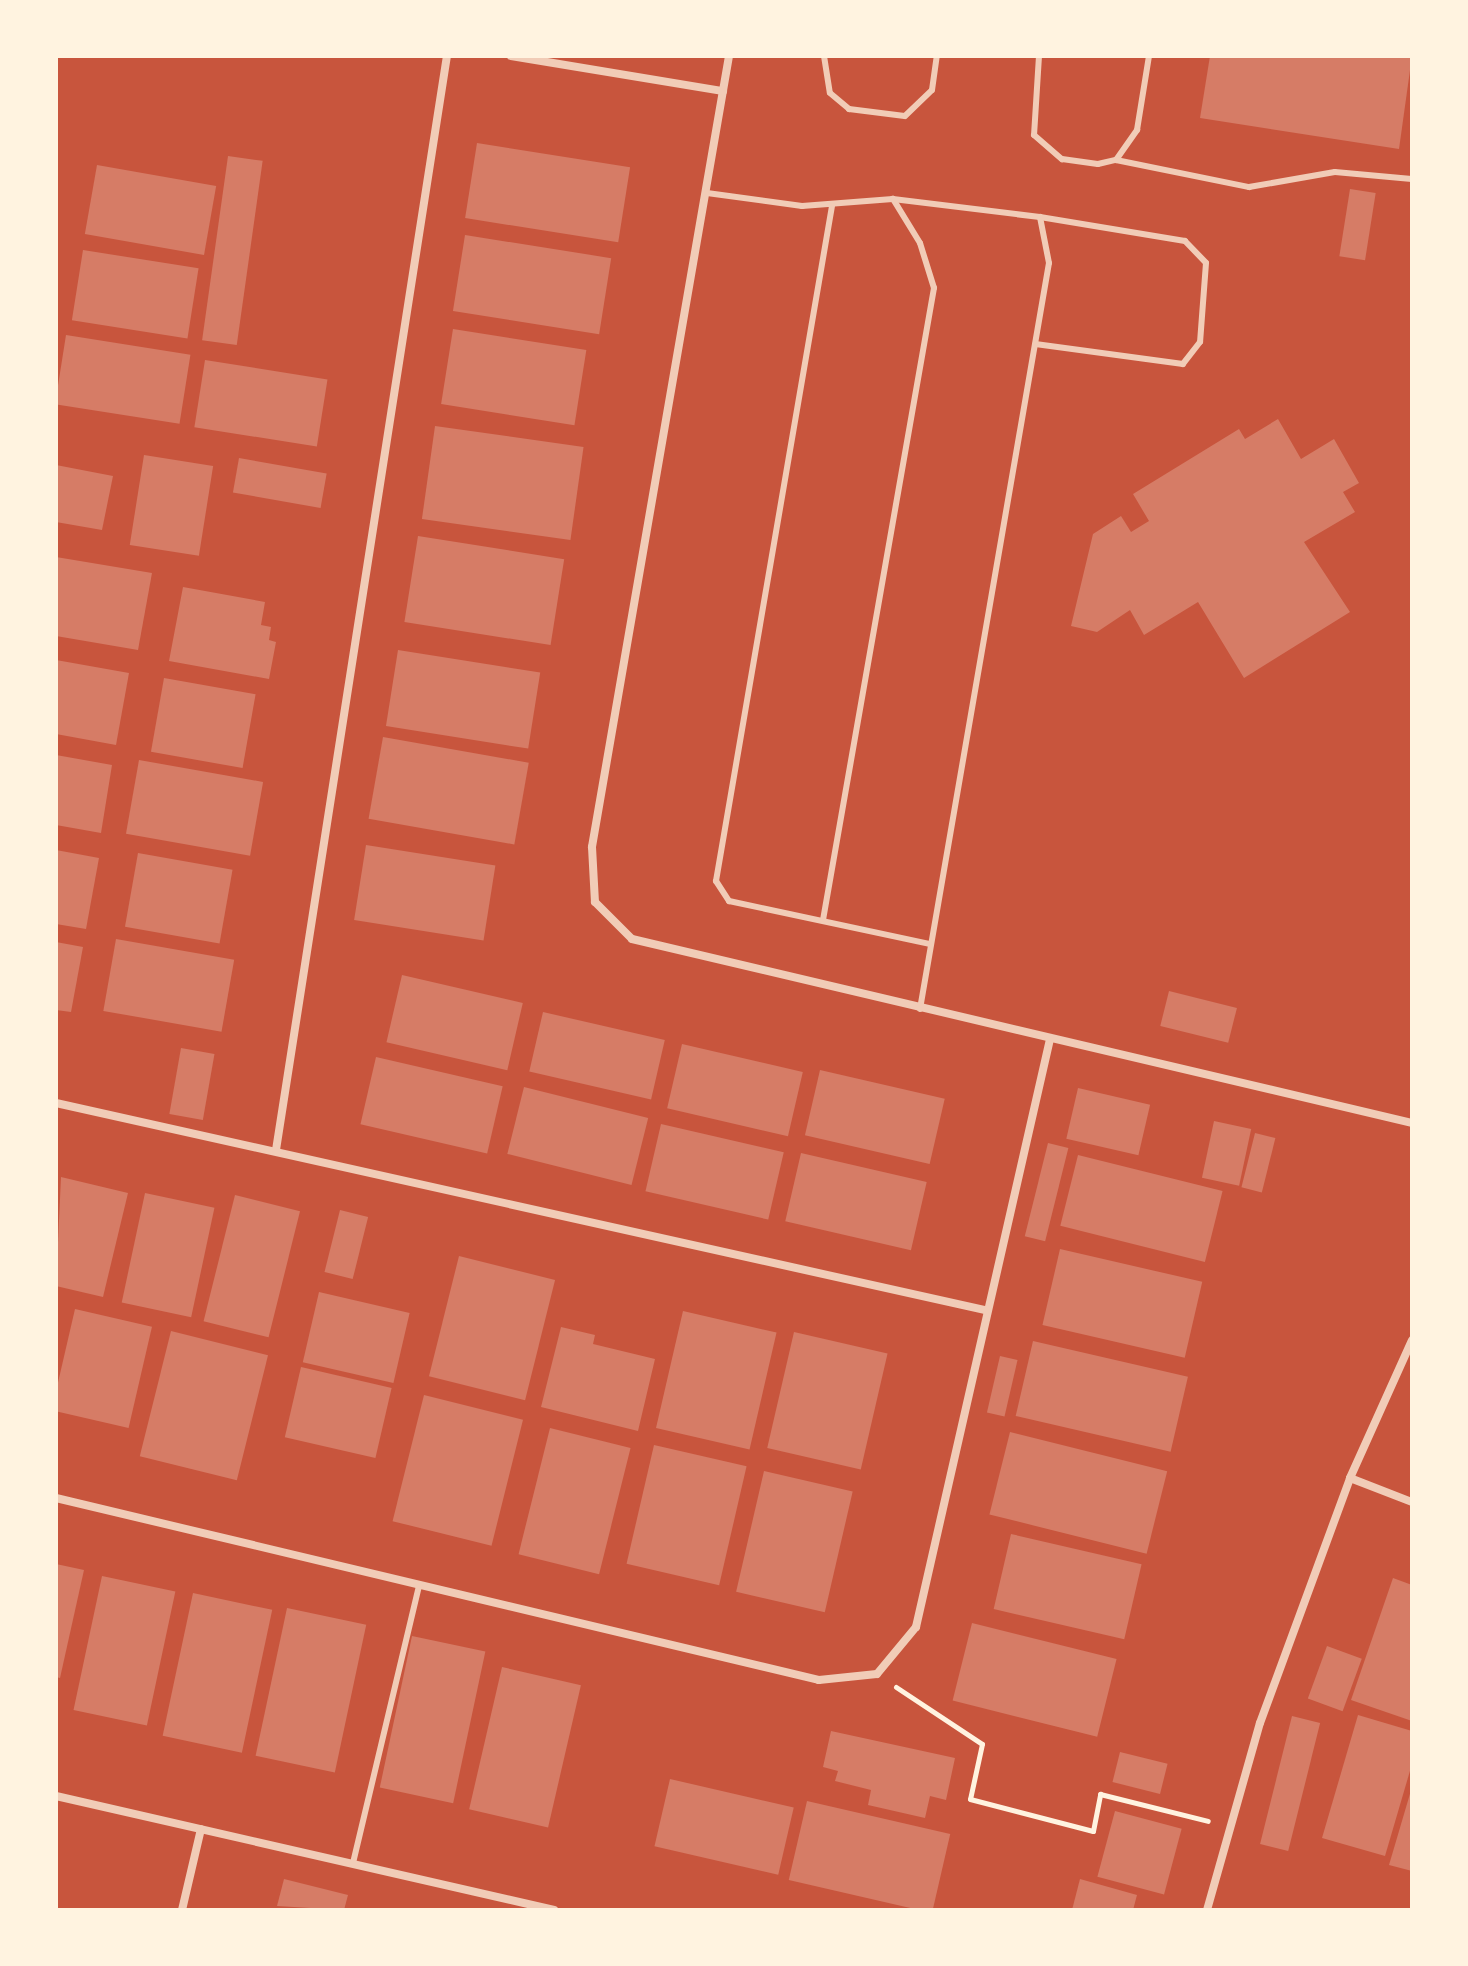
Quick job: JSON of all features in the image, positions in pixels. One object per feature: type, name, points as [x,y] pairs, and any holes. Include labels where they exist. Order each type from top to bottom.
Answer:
[{"type":"street","points":[[276,1150],[447,56]]},
{"type":"street","points":[[511,56],[723,91]]},
{"type":"street","points":[[729,56],[592,847],[595,902],[632,939],[920,1010],[1412,1123]]},
{"type":"street","points":[[56,1498],[819,1680],[877,1674],[916,1627],[984,1310],[1050,1039]]},
{"type":"street","points":[[56,1103],[984,1310]]},
{"type":"street","points":[[1207,1910],[1228,1826],[1350,1478],[1412,1340]]},
{"type":"street","points":[[1350,1478],[1412,1502]]},
{"type":"street","points":[[56,1796],[554,1910]]},
{"type":"street","points":[[182,1910],[201,1829]]},
{"type":"lane","points":[[824,56],[830,93],[849,109],[905,116],[932,90],[937,56]]},
{"type":"lane","points":[[1039,56],[1030,114],[1045,149],[1062,159],[1116,160],[1249,187],[1335,172],[1412,179]]},
{"type":"lane","points":[[1116,160],[1137,130],[1149,56]]},
{"type":"lane","points":[[707,193],[832,206],[893,199],[1040,217],[1185,241],[1202,256],[1209,279],[1200,342],[1183,364],[1035,344]]},
{"type":"lane","points":[[823,920],[934,288],[920,243],[893,199]]},
{"type":"lane","points":[[832,206],[716,881],[729,901],[930,944]]},
{"type":"lane","points":[[920,1010],[1049,263],[1040,217]]},
{"type":"lane","points":[[353,1863],[419,1585]]},
{"type":"path","points":[[877,1674],[982,1744],[970,1799],[1093,1831],[1100,1794],[1228,1826]]},
{"type":"building","points":[[1210,56],[1412,56],[1399,149],[1200,118]]},
{"type":"building","points":[[477,143],[630,167],[618,242],[465,218]]},
{"type":"building","points":[[228,156],[263,161],[237,345],[202,340]]},
{"type":"building","points":[[97,165],[216,186],[204,255],[85,234]]},
{"type":"building","points":[[1350,189],[1376,193],[1365,260],[1339,256]]},
{"type":"building","points":[[465,235],[611,258],[599,334],[453,311]]},
{"type":"building","points":[[83,250],[199,268],[187,338],[72,320]]},
{"type":"building","points":[[453,329],[586,350],[574,425],[441,404]]},
{"type":"building","points":[[66,335],[190,355],[179,424],[56,404]]},
{"type":"building","points":[[205,360],[327,379],[317,447],[194,427]]},
{"type":"building","points":[[1278,419],[1301,459],[1334,439],[1359,483],[1343,492],[1355,512],[1304,542],[1350,612],[1244,678],[1198,602],[1144,635],[1130,610],[1097,632],[1071,626],[1093,534],[1121,516],[1131,532],[1149,521],[1133,494],[1239,429],[1245,439]]},
{"type":"building","points":[[435,426],[584,447],[570,540],[422,519]]},
{"type":"building","points":[[144,455],[213,466],[199,556],[130,545]]},
{"type":"building","points":[[239,458],[327,473],[321,508],[233,492]]},
{"type":"building","points":[[56,465],[113,476],[102,530],[56,522]]},
{"type":"building","points":[[418,536],[564,559],[551,645],[404,622]]},
{"type":"building","points":[[56,557],[152,573],[138,650],[56,636]]},
{"type":"building","points":[[183,587],[265,602],[261,625],[271,627],[269,640],[276,642],[269,679],[169,661]]},
{"type":"building","points":[[398,650],[540,673],[528,749],[386,726]]},
{"type":"building","points":[[56,660],[129,673],[116,745],[56,734]]},
{"type":"building","points":[[164,678],[256,694],[243,768],[151,752]]},
{"type":"building","points":[[383,737],[529,763],[514,844],[369,819]]},
{"type":"building","points":[[56,755],[112,765],[101,833],[56,825]]},
{"type":"building","points":[[139,760],[263,782],[250,856],[126,834]]},
{"type":"building","points":[[366,845],[495,865],[483,941],[354,920]]},
{"type":"building","points":[[56,850],[99,858],[86,929],[56,924]]},
{"type":"building","points":[[138,853],[233,870],[220,944],[125,927]]},
{"type":"building","points":[[116,939],[234,960],[222,1032],[103,1011]]},
{"type":"building","points":[[56,942],[83,947],[71,1012],[56,1010]]},
{"type":"building","points":[[402,975],[523,1003],[507,1070],[386,1042]]},
{"type":"building","points":[[1169,991],[1237,1008],[1228,1043],[1160,1026]]},
{"type":"building","points":[[543,1012],[665,1040],[651,1100],[529,1071]]},
{"type":"building","points":[[682,1044],[803,1072],[788,1136],[667,1108]]},
{"type":"building","points":[[181,1048],[214,1054],[203,1120],[169,1114]]},
{"type":"building","points":[[376,1057],[503,1086],[487,1153],[360,1124]]},
{"type":"building","points":[[820,1070],[945,1099],[930,1164],[805,1135]]},
{"type":"building","points":[[524,1087],[648,1118],[632,1185],[507,1154]]},
{"type":"building","points":[[1078,1088],[1150,1105],[1138,1155],[1066,1139]]},
{"type":"building","points":[[1214,1121],[1251,1129],[1239,1186],[1202,1178]]},
{"type":"building","points":[[661,1124],[784,1152],[768,1220],[645,1191]]},
{"type":"building","points":[[1255,1133],[1275,1138],[1262,1192],[1241,1187]]},
{"type":"building","points":[[1048,1143],[1068,1148],[1045,1241],[1025,1236]]},
{"type":"building","points":[[801,1153],[927,1182],[911,1250],[785,1221]]},
{"type":"building","points":[[1078,1155],[1223,1191],[1205,1262],[1060,1226]]},
{"type":"building","points":[[61,1177],[128,1193],[103,1297],[56,1286]]},
{"type":"building","points":[[145,1193],[214,1208],[191,1317],[122,1303]]},
{"type":"building","points":[[235,1195],[300,1211],[269,1337],[204,1321]]},
{"type":"building","points":[[340,1210],[368,1217],[353,1279],[325,1272]]},
{"type":"building","points":[[1060,1249],[1202,1282],[1185,1358],[1042,1325]]},
{"type":"building","points":[[459,1256],[555,1280],[525,1400],[429,1376]]},
{"type":"building","points":[[319,1292],[410,1313],[393,1383],[303,1362]]},
{"type":"building","points":[[75,1309],[152,1327],[129,1428],[56,1411],[56,1391]]},
{"type":"building","points":[[683,1311],[777,1333],[750,1450],[656,1428]]},
{"type":"building","points":[[561,1327],[595,1335],[593,1344],[655,1359],[638,1431],[541,1407]]},
{"type":"building","points":[[171,1331],[268,1355],[237,1480],[140,1456]]},
{"type":"building","points":[[794,1332],[888,1354],[861,1470],[767,1448]]},
{"type":"building","points":[[1033,1341],[1188,1377],[1171,1452],[1016,1416]]},
{"type":"building","points":[[1000,1356],[1018,1360],[1004,1417],[987,1413]]},
{"type":"building","points":[[301,1367],[392,1388],[375,1458],[285,1437]]},
{"type":"building","points":[[424,1395],[523,1420],[492,1546],[393,1521]]},
{"type":"building","points":[[550,1428],[631,1448],[599,1574],[519,1554]]},
{"type":"building","points":[[1010,1432],[1167,1471],[1147,1554],[989,1514]]},
{"type":"building","points":[[654,1445],[747,1466],[719,1585],[627,1564]]},
{"type":"building","points":[[764,1471],[853,1491],[825,1612],[736,1592]]},
{"type":"building","points":[[1011,1534],[1142,1564],[1124,1639],[994,1609]]},
{"type":"building","points":[[56,1564],[84,1570],[60,1678],[56,1677]]},
{"type":"building","points":[[102,1576],[175,1592],[147,1726],[74,1710]]},
{"type":"building","points":[[1393,1578],[1412,1585],[1412,1721],[1351,1700]]},
{"type":"building","points":[[193,1593],[272,1610],[242,1753],[163,1736]]},
{"type":"building","points":[[287,1608],[366,1625],[335,1773],[256,1756]]},
{"type":"building","points":[[972,1623],[1117,1659],[1097,1737],[953,1701]]},
{"type":"building","points":[[412,1636],[485,1652],[453,1803],[380,1788]]},
{"type":"building","points":[[1327,1646],[1362,1659],[1343,1711],[1308,1699]]},
{"type":"building","points":[[502,1667],[581,1685],[548,1827],[469,1809]]},
{"type":"building","points":[[1358,1715],[1412,1731],[1412,1764],[1385,1856],[1322,1838]]},
{"type":"building","points":[[1292,1716],[1320,1723],[1288,1851],[1260,1844]]},
{"type":"building","points":[[831,1731],[955,1758],[946,1800],[930,1796],[925,1818],[868,1805],[871,1790],[835,1781],[838,1771],[823,1767]]},
{"type":"building","points":[[1120,1752],[1168,1764],[1160,1794],[1113,1782]]},
{"type":"building","points":[[670,1779],[794,1808],[778,1875],[654,1846]]},
{"type":"building","points":[[1412,1787],[1412,1871],[1389,1865]]},
{"type":"building","points":[[807,1801],[950,1834],[933,1910],[919,1910],[789,1880]]},
{"type":"building","points":[[1115,1811],[1182,1829],[1164,1895],[1097,1877]]},
{"type":"building","points":[[284,1879],[348,1895],[344,1910],[277,1906]]},
{"type":"building","points":[[1080,1879],[1137,1895],[1133,1910],[1072,1910]]}]
